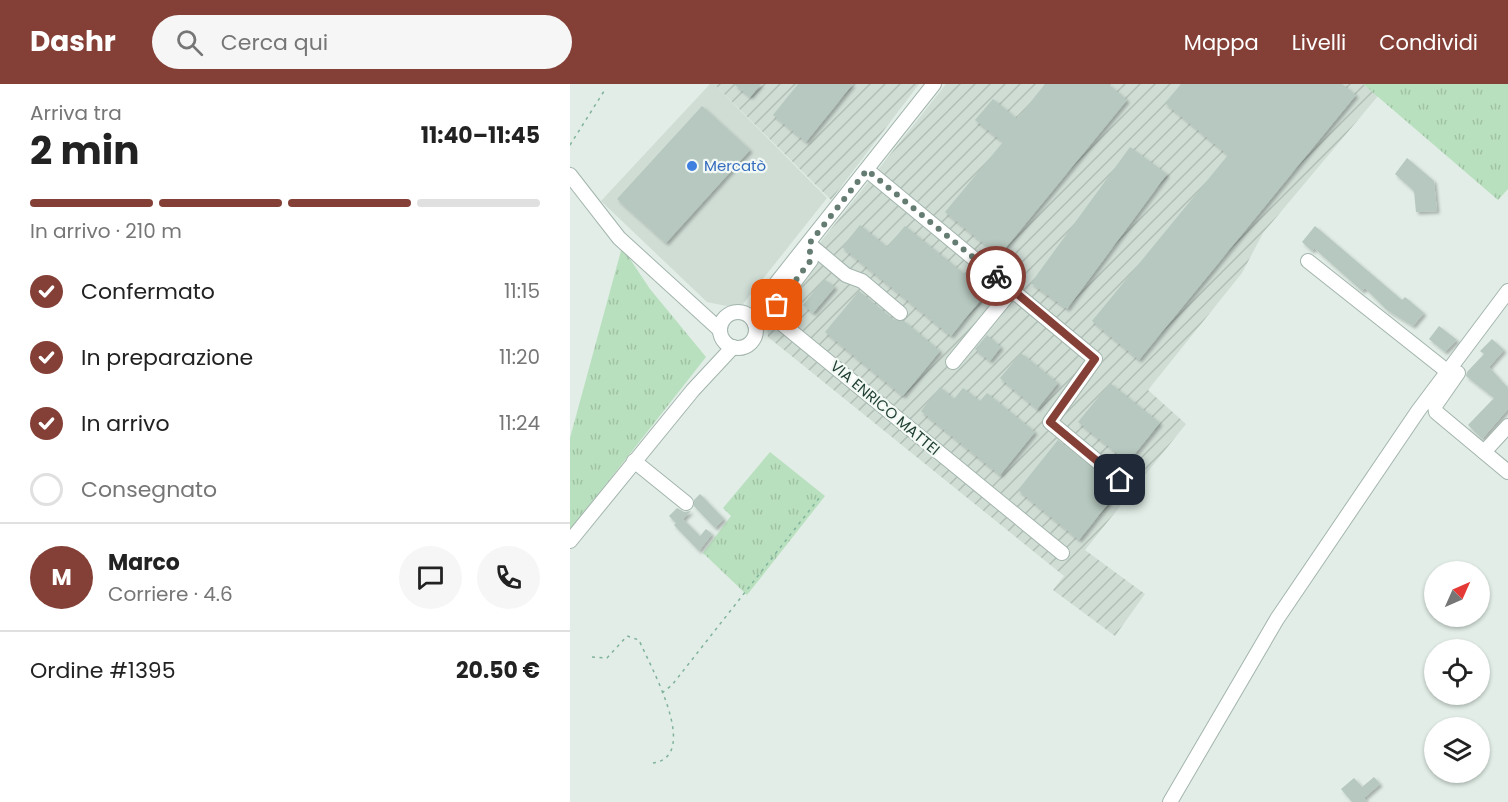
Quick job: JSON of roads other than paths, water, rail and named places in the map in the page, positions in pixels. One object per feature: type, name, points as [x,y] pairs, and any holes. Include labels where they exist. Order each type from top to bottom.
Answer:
[{"type":"street","points":[[693,390],[711,362],[727,316],[749,308],[774,286],[934,84]]},
{"type":"street","points":[[867,170],[1095,359],[1050,422],[1120,480]]},
{"type":"street","points":[[570,175],[619,238],[694,303],[733,347]]},
{"type":"street","points":[[809,244],[846,275],[862,281],[900,313]]},
{"type":"street","name":"VIA ENRICO MATTEI","points":[[809,244],[811,260],[777,305],[773,314],[775,318],[1062,554]]},
{"type":"street","points":[[1308,261],[1448,372]]},
{"type":"street","points":[[570,541],[693,390],[733,347],[742,347],[755,337],[755,324],[774,286]]},
{"type":"street","points":[[953,362],[1012,290]]},
{"type":"street","points":[[1170,802],[1277,619],[1418,411],[1508,291]]},
{"type":"street","points":[[694,303],[710,311],[736,313],[750,317],[755,324]]},
{"type":"street","points":[[1461,354],[1461,368],[1435,406],[1436,412],[1508,472]]},
{"type":"street","points":[[1484,452],[1508,426]]},
{"type":"street","points":[[634,461],[686,503]]},
{"type":"place","name":"Mercatò","points":[[692,166]]}]
